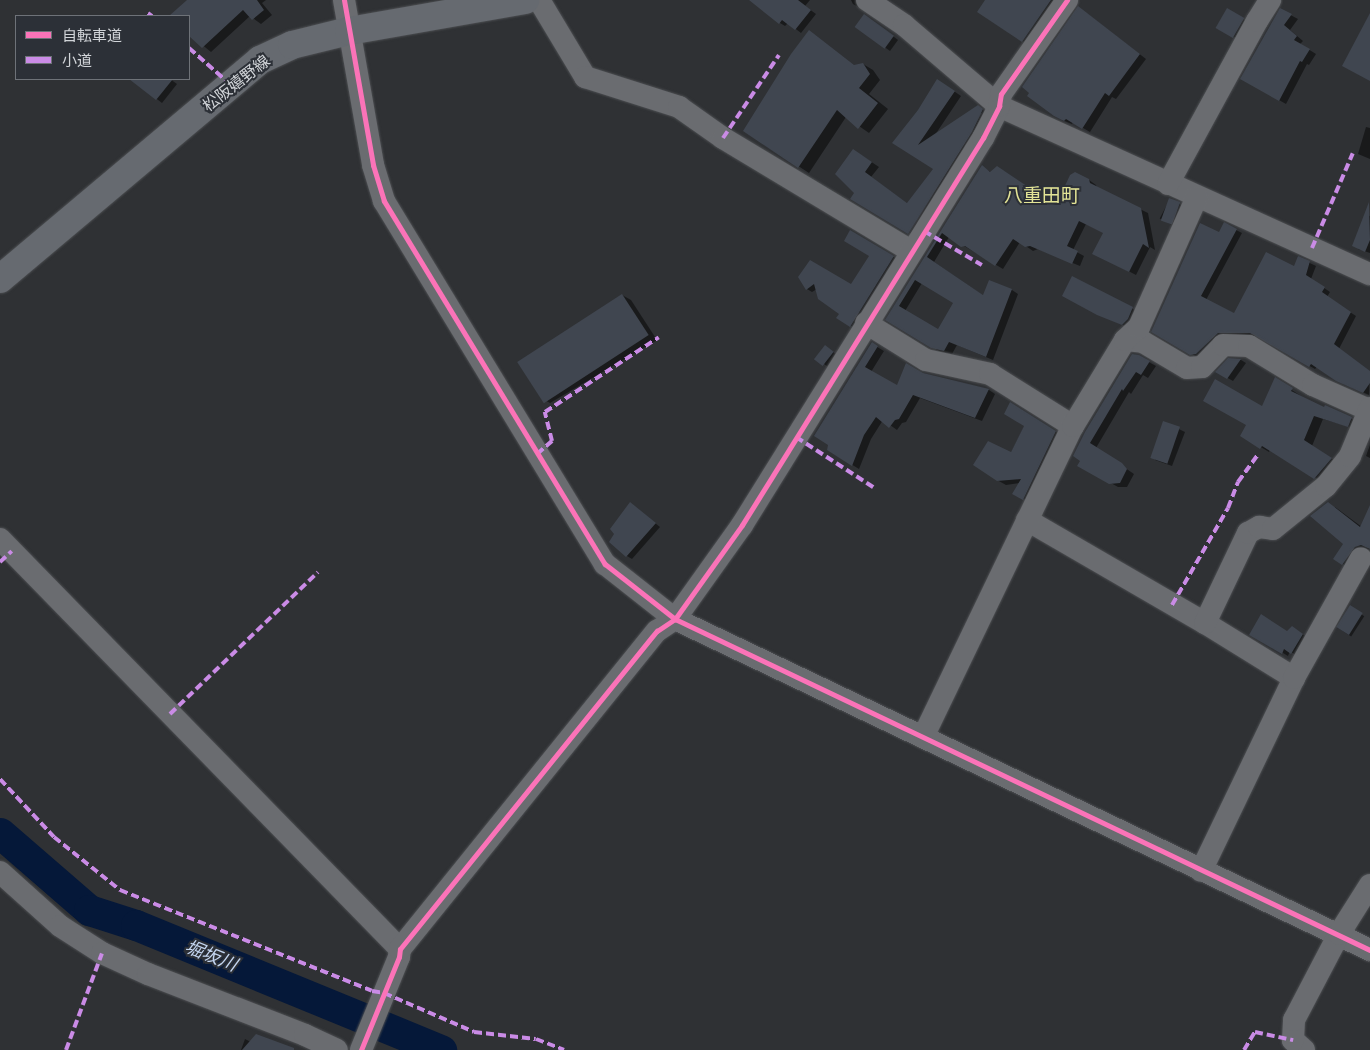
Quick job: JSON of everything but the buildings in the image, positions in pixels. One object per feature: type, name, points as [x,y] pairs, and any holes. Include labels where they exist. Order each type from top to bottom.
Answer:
[{"type":"main road","name":"松阪嬉野線","points":[[0,279],[260,60],[292,45],[349,31],[526,0]]},
{"type":"street","points":[[344,0],[374,165],[384,201],[605,564],[675,619],[1370,950]]},
{"type":"street","points":[[539,0],[585,77],[679,107],[722,138],[911,251]]},
{"type":"street","points":[[866,0],[904,25],[999,106],[1370,274]]},
{"type":"street","points":[[361,1050],[400,957],[400,949],[657,631],[675,619],[742,525],[866,323],[983,138],[999,106],[1000,94],[1067,0]]},
{"type":"street","points":[[1168,184],[1256,21],[1270,0]]},
{"type":"street","points":[[923,737],[1073,426],[1125,340],[1139,327],[1198,197]]},
{"type":"street","points":[[866,323],[926,360],[990,374],[1073,426]]},
{"type":"street","points":[[1125,340],[1143,342],[1187,368],[1202,367],[1223,345],[1250,346],[1313,385],[1370,409],[1350,456],[1326,486],[1272,529],[1259,527],[1248,533],[1205,623]]},
{"type":"street","points":[[1027,520],[1205,623],[1294,678]]},
{"type":"street","points":[[0,539],[400,949]]},
{"type":"street","points":[[1201,871],[1294,678],[1360,558]]},
{"type":"street","points":[[0,872],[52,920],[102,953],[148,974],[305,1035],[337,1050]]},
{"type":"street","points":[[1304,1050],[1293,1040],[1294,1020],[1339,934],[1370,885]]},
{"type":"waterway","name":"堀坂川","points":[[0,833],[89,910],[136,925],[441,1050]]},
{"type":"marked path","points":[[190,49],[231,85]]},
{"type":"marked path","points":[[723,138],[779,55]]},
{"type":"marked path","points":[[1312,248],[1353,153]]},
{"type":"marked path","points":[[924,231],[982,265]]},
{"type":"marked path","points":[[537,454],[552,441],[545,412],[659,337]]},
{"type":"marked path","points":[[796,437],[876,489]]},
{"type":"marked path","points":[[1172,605],[1228,508],[1238,482],[1258,454]]},
{"type":"marked path","points":[[0,562],[12,551]]},
{"type":"marked path","points":[[170,714],[318,572]]},
{"type":"marked path","points":[[0,779],[54,837],[120,890],[372,991],[384,993],[474,1032],[536,1039],[564,1050]]},
{"type":"marked path","points":[[66,1050],[102,953]]},
{"type":"marked path","points":[[1244,1050],[1255,1032],[1293,1040]]},
{"type":"cycle path","points":[[344,0],[373,165],[384,201],[605,564],[675,619],[1370,950]]},
{"type":"cycle path","points":[[361,1050],[399,957],[400,949],[657,631],[675,619],[742,525],[983,138],[999,106],[1001,94],[1067,0]]},
{"type":"district","name":"八重田町","points":[[1042,196]]}]
